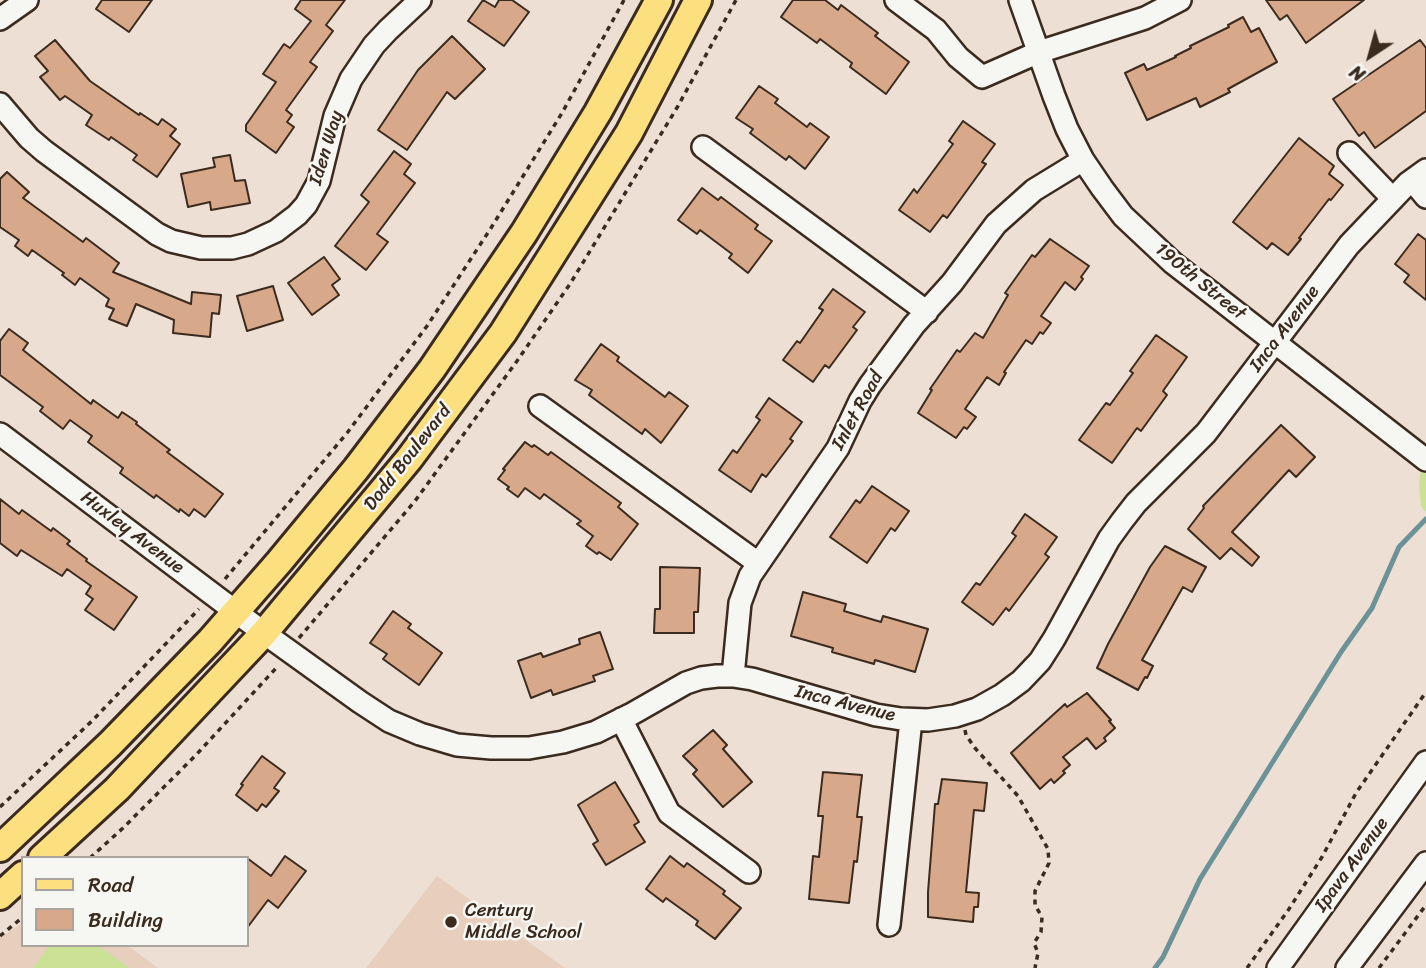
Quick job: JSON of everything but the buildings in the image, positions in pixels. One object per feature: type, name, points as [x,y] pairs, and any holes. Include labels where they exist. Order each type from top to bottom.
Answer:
[{"type":"main road","name":"Dodd Boulevard","points":[[0,848],[110,744],[210,641],[356,469],[432,369],[551,190],[598,112],[659,0]]},
{"type":"main road","name":"Dodd Boulevard","points":[[44,856],[117,789],[264,633],[409,459],[503,333],[629,132],[698,0]]},
{"type":"main road","points":[[0,896],[21,877]]},
{"type":"street","points":[[0,19],[27,0]]},
{"type":"street","name":"Iden Way","points":[[0,104],[44,152],[157,234],[171,241],[201,248],[217,249],[248,244],[276,232],[306,205],[319,181],[335,116],[351,79],[374,46],[420,0]]},
{"type":"street","points":[[896,0],[936,30],[958,57],[982,77],[1039,52],[1145,19],[1180,0]]},
{"type":"street","name":"190th Street","points":[[1020,0],[1067,129],[1083,160],[1123,216],[1173,263],[1426,460]]},
{"type":"street","points":[[703,147],[928,312]]},
{"type":"street","points":[[1349,153],[1393,199]]},
{"type":"street","name":"Inlet Road","points":[[733,676],[740,603],[750,576],[833,457],[870,385],[899,344],[952,284],[996,224],[1034,190],[1083,160]]},
{"type":"street","points":[[1419,175],[1426,197]]},
{"type":"street","name":"Inca Avenue","points":[[264,633],[389,721],[457,745],[529,748],[563,742],[596,732],[686,683],[701,678],[733,676],[752,679],[876,715],[901,719],[928,720],[977,709],[1021,681],[1040,661],[1109,539],[1136,503],[1206,433],[1349,245],[1419,175]]},
{"type":"street","points":[[540,406],[758,563]]},
{"type":"street","name":"Huxley Avenue","points":[[0,434],[264,633]]},
{"type":"street","points":[[621,719],[669,813],[749,872]]},
{"type":"street","points":[[889,925],[911,720]]},
{"type":"street","name":"Ipava Avenue","points":[[1279,968],[1426,762]]},
{"type":"street","points":[[1347,968],[1426,863]]},
{"type":"path","points":[[0,807],[92,721],[212,594],[347,433],[427,326],[491,228],[562,113],[624,0]]},
{"type":"path","points":[[1247,968],[1322,857],[1356,793],[1426,692]]},
{"type":"path","points":[[960,714],[966,735],[1018,796],[1048,849],[1049,863],[1035,891],[1035,905],[1042,917],[1041,932],[1034,943],[1038,953],[1035,968]]},
{"type":"path","points":[[1379,968],[1426,905]]},
{"type":"path","points":[[0,936],[21,919]]},
{"type":"shaded area","name":"Century Middle School","points":[[437,876],[565,968],[366,968]]},
{"type":"shaded area","points":[[21,923],[21,947],[130,947],[158,968],[0,968],[0,938]]},
{"type":"green space","points":[[1426,444],[1426,512],[1421,506],[1419,484]]},
{"type":"green space","points":[[49,947],[100,947],[130,968],[33,968]]},
{"type":"waterway","points":[[1155,968],[1163,957],[1200,879],[1341,652],[1372,608],[1399,547],[1426,519]]},
{"type":"place","name":"Century Middle School","points":[[451,922]]}]
